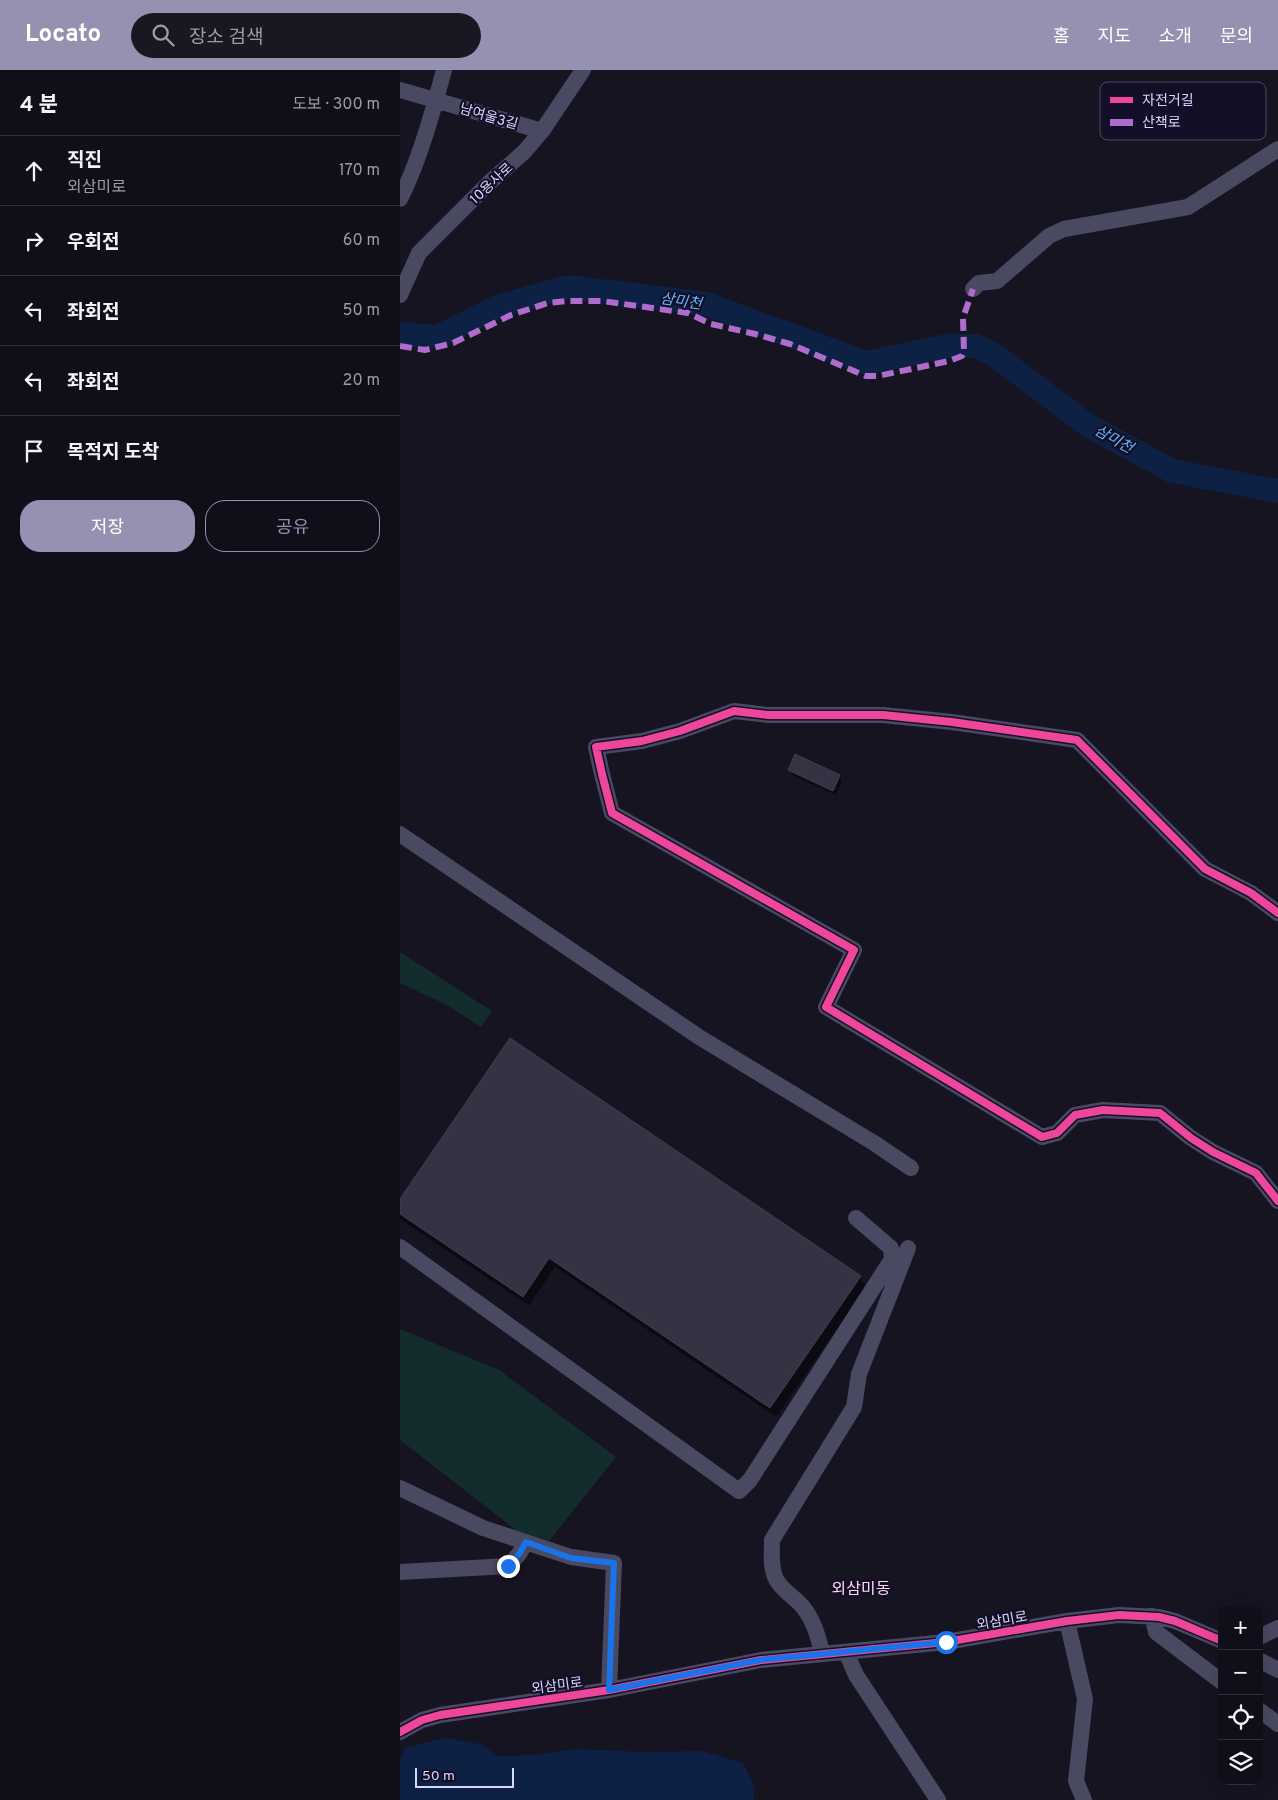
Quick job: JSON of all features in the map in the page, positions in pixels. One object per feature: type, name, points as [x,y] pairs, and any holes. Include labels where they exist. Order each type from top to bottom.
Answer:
[{"type":"street","points":[[400,199],[408,184],[436,101],[444,70]]},
{"type":"street","name":"10용사로","points":[[400,295],[419,253],[524,152],[542,131],[582,70]]},
{"type":"street","name":"남여울3길","points":[[400,90],[542,131]]},
{"type":"street","points":[[973,289],[979,283],[997,281],[1049,236],[1064,229],[1188,206],[1278,149]]},
{"type":"street","points":[[1278,913],[1251,893],[1204,869],[1078,740],[952,722],[883,715],[768,715],[734,711],[680,731],[642,741],[596,746],[612,813],[854,950],[826,1007],[1042,1137],[1057,1132],[1075,1114],[1103,1110],[1160,1113],[1191,1138],[1213,1152],[1256,1173],[1278,1201]]},
{"type":"street","points":[[400,834],[699,1037],[874,1143],[911,1168]]},
{"type":"street","points":[[400,1247],[739,1491],[750,1480],[892,1259],[891,1248],[856,1218]]},
{"type":"street","points":[[822,1654],[814,1625],[802,1607],[776,1578],[772,1564],[772,1540],[854,1407],[859,1374],[908,1248]]},
{"type":"street","points":[[400,1488],[483,1528],[571,1558],[614,1563],[609,1690]]},
{"type":"street","points":[[400,1572],[508,1566],[519,1554],[526,1542]]},
{"type":"street","name":"외삼미로","points":[[400,1732],[422,1720],[440,1715],[609,1690],[760,1660],[946,1642],[1066,1621],[1119,1615],[1152,1616],[1175,1621],[1218,1639]]},
{"type":"street","points":[[1152,1616],[1156,1632],[1218,1679]]},
{"type":"street","points":[[1066,1621],[1085,1699],[1076,1781],[1084,1800]]},
{"type":"street","points":[[1263,1635],[1278,1628]]},
{"type":"street","points":[[846,1652],[856,1675],[938,1800]]},
{"type":"street","points":[[1263,1662],[1278,1670]]},
{"type":"street","points":[[1263,1713],[1278,1724]]},
{"type":"green space","points":[[400,952],[492,1011],[481,1027],[447,1005],[400,983]]},
{"type":"green space","points":[[400,1329],[499,1370],[616,1457],[549,1541],[517,1531],[400,1440]]},
{"type":"water","points":[[445,1738],[480,1744],[499,1756],[533,1755],[579,1749],[642,1752],[702,1751],[743,1763],[755,1788],[753,1800],[400,1800],[400,1760],[405,1748]]},
{"type":"building","points":[[795,754],[840,775],[833,791],[788,770]]},
{"type":"building","points":[[510,1038],[861,1276],[770,1408],[549,1258],[523,1297],[400,1214],[400,1199]]},
{"type":"waterway","name":"삼미천","points":[[400,334],[437,337],[497,307],[567,287],[706,304],[866,363],[952,345],[961,346]]},
{"type":"waterway","name":"삼미천","points":[[967,346],[976,346],[993,354],[1089,426],[1172,471],[1278,491]]},
{"type":"marked path","points":[[400,346],[425,350],[453,343],[511,315],[548,303],[602,301],[688,313],[711,324],[790,344],[866,376],[878,376],[949,361],[962,356],[964,351],[963,318],[973,289]]},
{"type":"cycle path","points":[[1278,913],[1251,893],[1205,869],[1077,740],[952,722],[883,715],[768,715],[734,711],[680,731],[642,741],[596,747],[612,813],[854,950],[826,1007],[1042,1137],[1057,1133],[1075,1115],[1103,1110],[1160,1113],[1191,1138],[1213,1152],[1256,1173],[1278,1201]]},
{"type":"cycle path","points":[[400,1732],[422,1720],[440,1715],[609,1690],[761,1660],[946,1642],[1067,1621],[1119,1615],[1159,1617],[1175,1621],[1218,1639]]},
{"type":"district","name":"외삼미동","points":[[861,1588]]},
{"type":"route","points":[[508,1566],[519,1554],[526,1542],[571,1558],[614,1563],[609,1690],[760,1660],[946,1642]]}]
